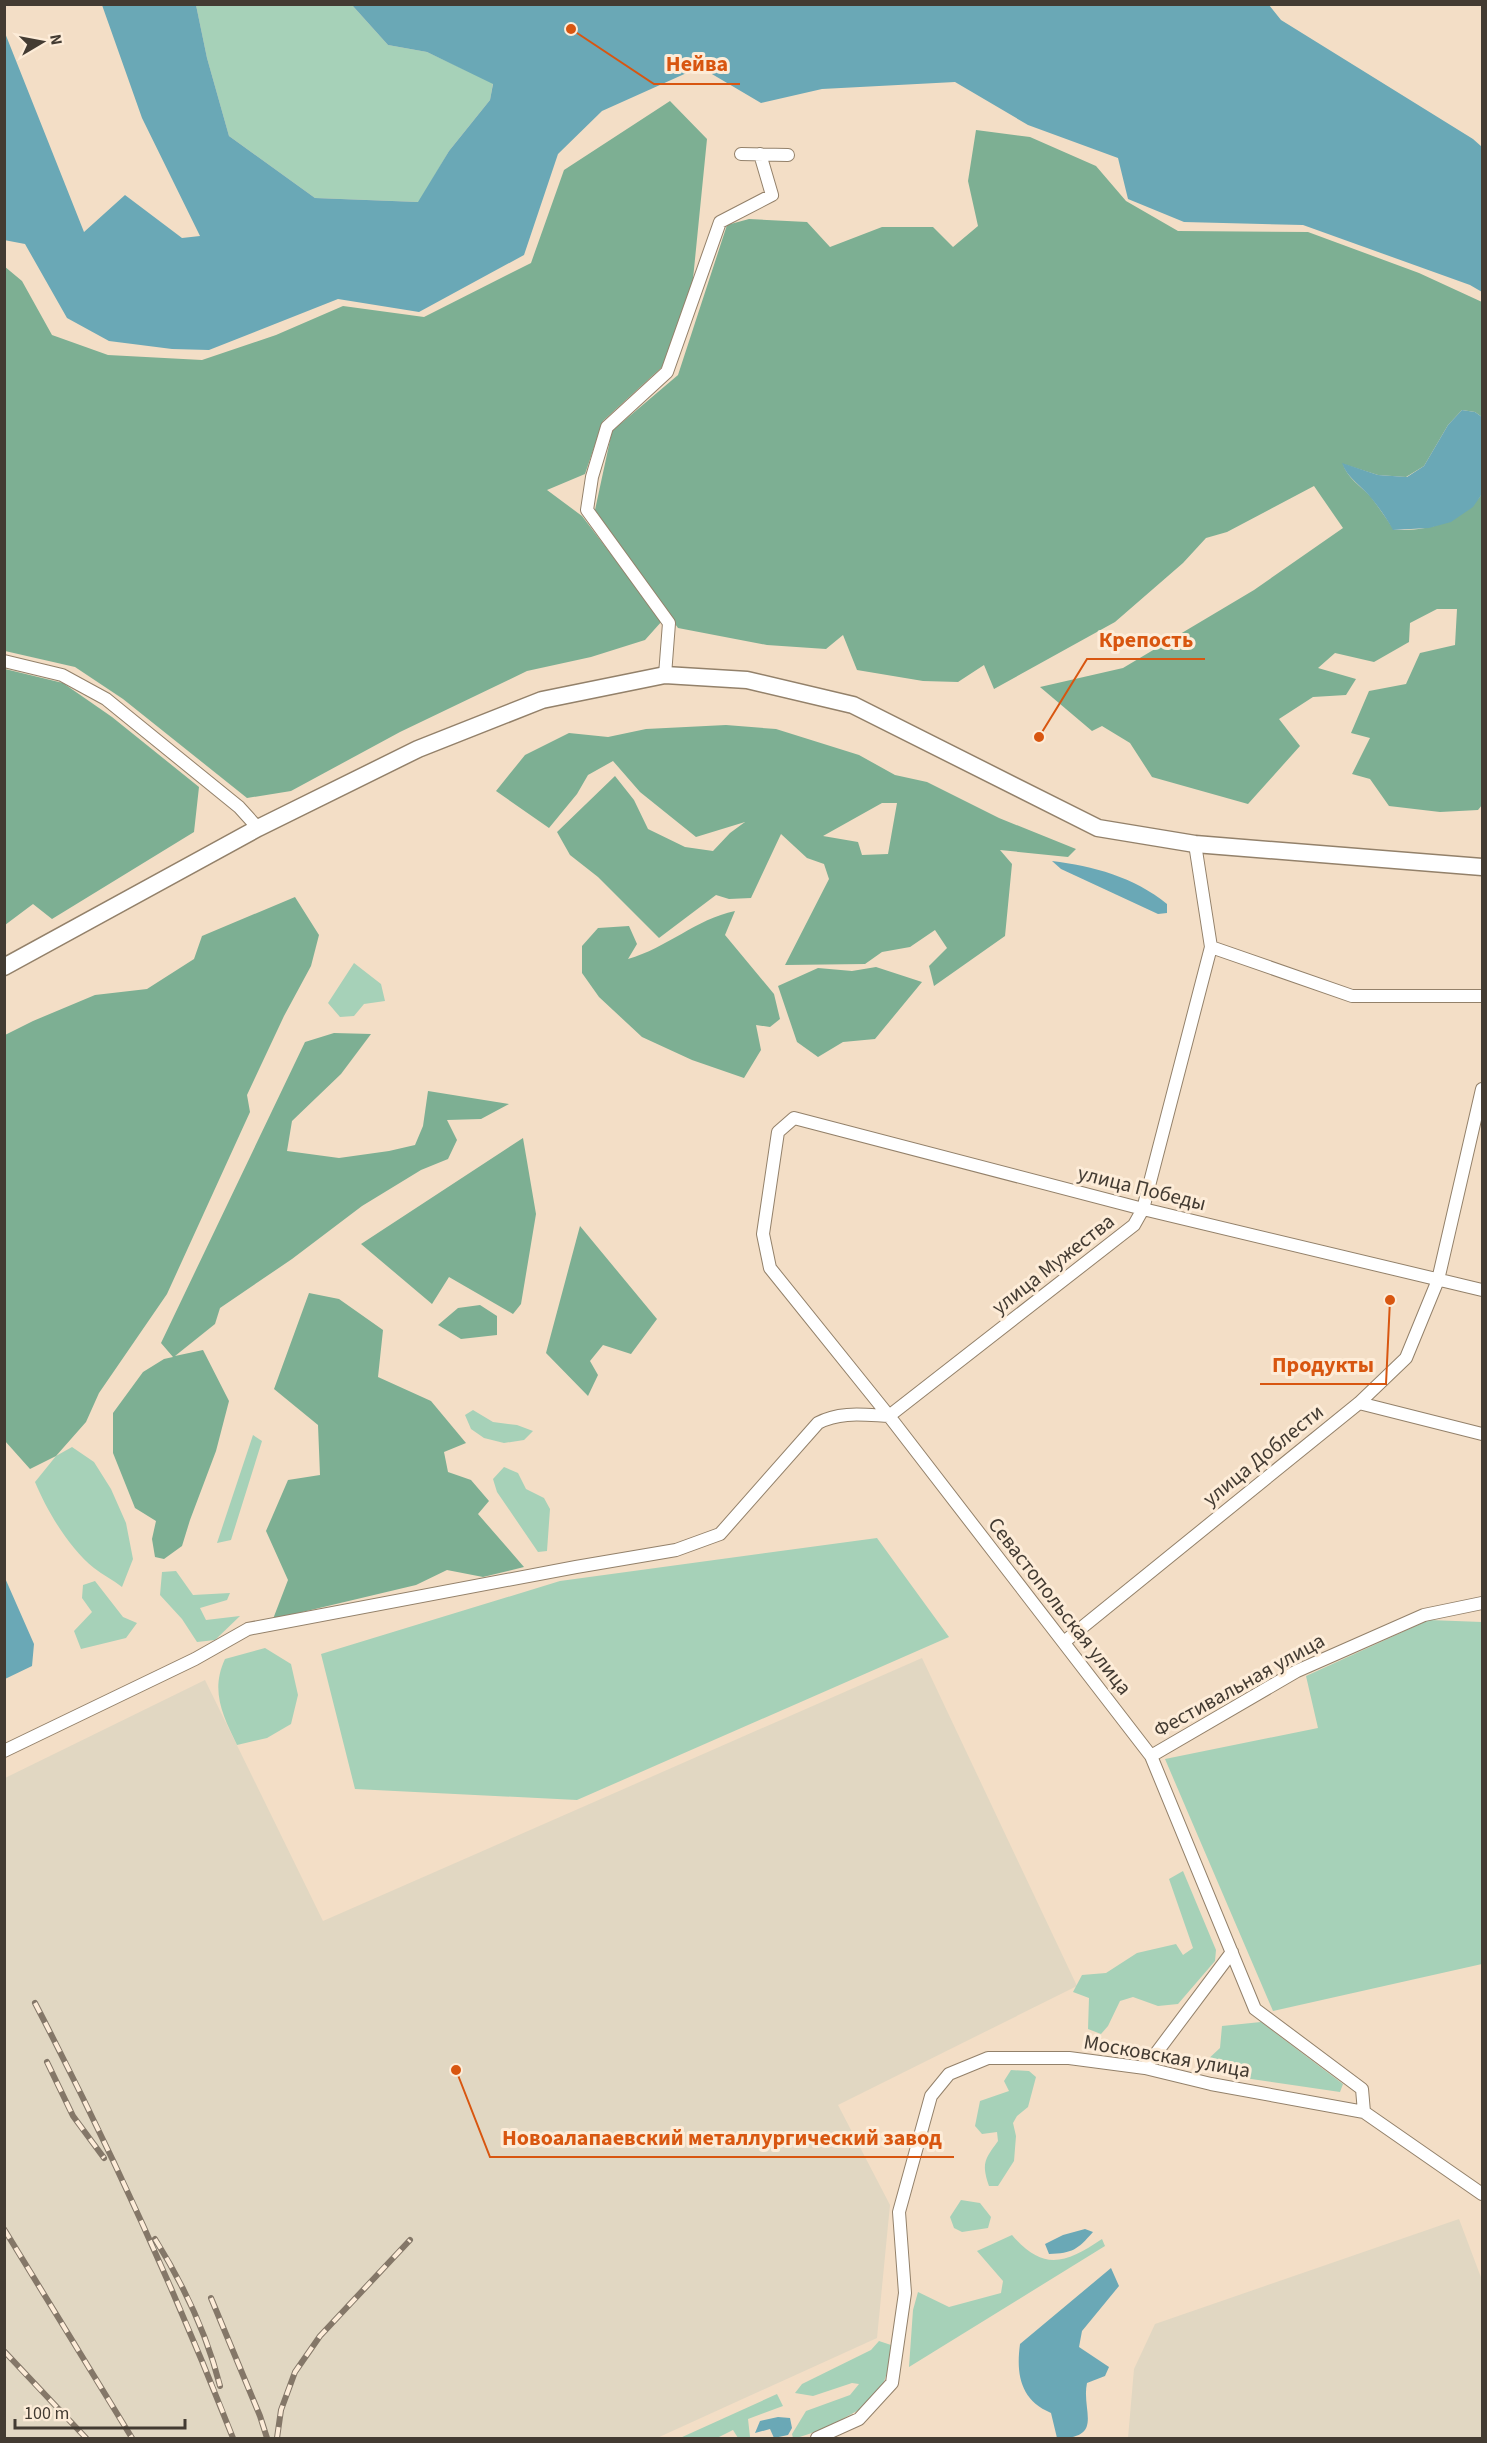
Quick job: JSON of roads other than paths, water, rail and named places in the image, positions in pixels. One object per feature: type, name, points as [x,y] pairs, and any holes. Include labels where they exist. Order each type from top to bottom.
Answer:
[{"type":"main road","points":[[4,967],[258,828],[418,749],[542,700],[665,675],[747,680],[853,705],[1098,828],[1195,844],[1482,867]]},
{"type":"street","points":[[741,154],[788,155]]},
{"type":"street","points":[[665,675],[669,623],[587,510],[592,477],[607,427],[667,372],[720,222],[772,195],[760,154]]},
{"type":"street","points":[[4,661],[62,675],[106,699],[239,807],[258,828]]},
{"type":"street","name":"улица Мужества","points":[[889,1416],[1134,1225],[1143,1209],[1211,947],[1195,844]]},
{"type":"street","points":[[1211,947],[1352,996],[1482,996]]},
{"type":"street","name":"улица Доблести","points":[[1064,1642],[1359,1403],[1406,1358],[1438,1280],[1482,1089]]},
{"type":"street","name":"улица Победы","points":[[794,1118],[1143,1209],[1482,1290]]},
{"type":"street","name":"Севастопольская улица","points":[[794,1118],[778,1132],[763,1234],[764,1249],[770,1268],[889,1416],[1151,1756],[1255,2009],[1362,2089],[1364,2112]]},
{"type":"street","points":[[1469,1150],[1482,1154]]},
{"type":"street","points":[[1359,1403],[1482,1434]]},
{"type":"street","points":[[4,1750],[195,1659],[248,1629],[676,1550],[720,1534],[819,1423],[843,1414],[889,1416]]},
{"type":"street","name":"Фестивальная улица","points":[[1151,1756],[1297,1671],[1424,1615],[1482,1603]]},
{"type":"street","points":[[1145,2068],[1232,1953]]},
{"type":"street","name":"Московская улица","points":[[817,2439],[859,2419],[892,2383],[905,2293],[899,2212],[931,2097],[949,2074],[988,2058],[1069,2058],[1145,2068],[1211,2084],[1364,2112]]},
{"type":"street","points":[[1364,2112],[1482,2194]]},
{"type":"water","points":[[102,5],[196,5],[207,58],[229,136],[315,198],[418,202],[449,151],[490,100],[493,84],[427,52],[388,45],[352,5],[1269,5],[1281,20],[1473,139],[1482,147],[1482,292],[1470,285],[1303,225],[1184,222],[1128,199],[1118,158],[1028,125],[955,82],[822,89],[761,103],[700,67],[602,111],[558,154],[524,255],[419,312],[338,299],[209,350],[172,349],[109,341],[67,318],[25,244],[4,240],[5,33],[84,232],[125,195],[182,238],[200,236],[142,118]]},
{"type":"water","points":[[1462,410],[1475,412],[1482,417],[1482,494],[1473,507],[1451,522],[1429,528],[1393,530],[1375,503],[1351,478],[1342,463],[1378,475],[1407,477],[1424,466],[1448,425]]},
{"type":"water","points":[[1052,861],[1083,866],[1127,880],[1167,904],[1167,913],[1158,914],[1061,869]]},
{"type":"water","points":[[5,1578],[34,1644],[32,1666],[5,1679]]},
{"type":"water","points":[[1085,2229],[1093,2232],[1078,2247],[1064,2253],[1049,2254],[1045,2244],[1063,2235]]},
{"type":"water","points":[[1111,2268],[1119,2286],[1082,2331],[1079,2347],[1109,2367],[1105,2376],[1087,2383],[1088,2421],[1086,2428],[1081,2434],[1057,2438],[1051,2413],[1033,2401],[1022,2385],[1019,2366],[1020,2344]]},
{"type":"water","points":[[778,2417],[790,2418],[792,2428],[788,2435],[774,2438],[770,2429],[755,2433],[760,2421]]},
{"type":"railway","points":[[35,2003],[140,2218],[233,2438]]},
{"type":"railway","points":[[47,2062],[73,2116],[104,2158]]},
{"type":"railway","points":[[4,2229],[132,2438]]},
{"type":"railway","points":[[155,2239],[193,2310],[220,2386]]},
{"type":"railway","points":[[277,2438],[281,2410],[295,2372],[320,2336],[410,2240]]},
{"type":"railway","points":[[211,2298],[267,2438]]},
{"type":"railway","points":[[4,2351],[86,2438]]},
{"type":"place","name":"Нейва","points":[[571,29]]},
{"type":"place","name":"Крепость","points":[[1039,737]]},
{"type":"place","name":"Продукты","points":[[1390,1300]]},
{"type":"place","name":"Новоалапаевский металлургический завод","points":[[456,2070]]}]
